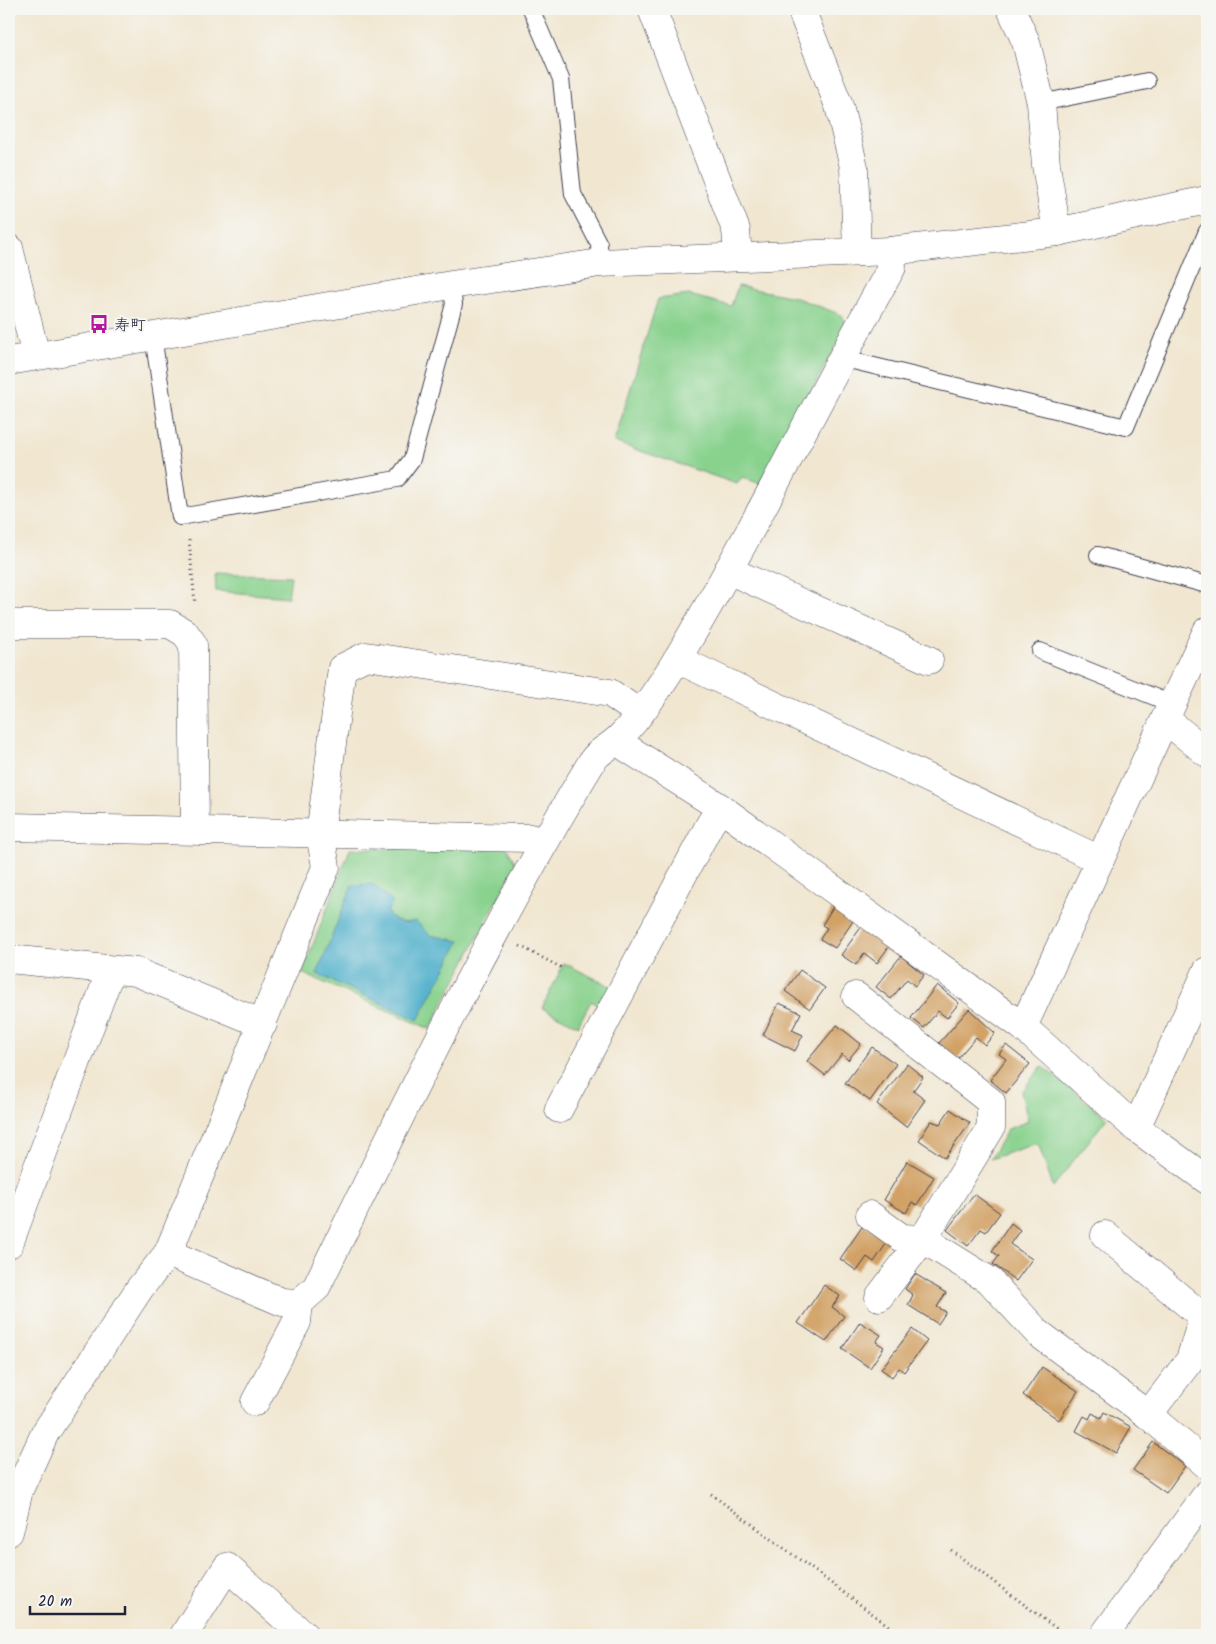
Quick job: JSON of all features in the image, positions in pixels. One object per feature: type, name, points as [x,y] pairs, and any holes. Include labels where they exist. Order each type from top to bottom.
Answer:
[{"type":"street","points":[[652,9],[736,230],[738,256]]},
{"type":"street","points":[[801,9],[839,106],[854,166],[857,252]]},
{"type":"street","points":[[1011,9],[1026,42],[1041,103],[1046,165],[1057,232]]},
{"type":"street","points":[[9,361],[451,284],[600,263],[890,251],[1057,232],[1206,203]]},
{"type":"street","points":[[9,248],[36,356]]},
{"type":"street","points":[[255,1402],[296,1322],[299,1303],[316,1288],[436,1041],[544,843],[596,755],[616,741],[640,712],[677,659],[728,570],[840,358],[892,267],[890,251]]},
{"type":"street","points":[[728,570],[929,660]]},
{"type":"street","points":[[9,624],[170,624],[185,633],[193,644],[195,829]]},
{"type":"street","points":[[1023,1027],[1168,711],[1207,631]]},
{"type":"street","points":[[9,1532],[19,1490],[45,1433],[140,1288],[168,1253],[326,867],[320,834],[342,668],[366,656],[610,693],[640,712]]},
{"type":"street","points":[[677,659],[1100,860]]},
{"type":"street","points":[[1168,711],[1207,753]]},
{"type":"street","points":[[616,741],[721,808],[1023,1027],[1136,1128],[1207,1180]]},
{"type":"street","points":[[559,1109],[710,824],[721,808]]},
{"type":"street","points":[[9,827],[195,829],[320,834],[530,838],[544,843]]},
{"type":"street","points":[[9,959],[136,972],[263,1024]]},
{"type":"street","points":[[9,1244],[111,970]]},
{"type":"street","points":[[1136,1128],[1207,971]]},
{"type":"street","points":[[856,996],[991,1102],[991,1128],[923,1239],[879,1297]]},
{"type":"street","points":[[870,1215],[902,1238],[923,1239],[990,1281],[1038,1333],[1148,1415],[1207,1465]]},
{"type":"street","points":[[1105,1235],[1203,1318],[1190,1360],[1148,1415]]},
{"type":"street","points":[[168,1253],[282,1302],[299,1303]]},
{"type":"street","points":[[1104,1635],[1207,1494]]},
{"type":"street","points":[[184,1635],[227,1567],[304,1635]]},
{"type":"lane","points":[[531,9],[561,79],[573,194],[599,244],[600,263]]},
{"type":"lane","points":[[1041,103],[1147,81]]},
{"type":"lane","points":[[840,358],[1126,427],[1207,231]]},
{"type":"lane","points":[[154,336],[180,517],[397,479],[412,459],[454,304],[451,284]]},
{"type":"lane","points":[[1098,555],[1207,585]]},
{"type":"lane","points":[[1040,651],[1168,711]]},
{"type":"path","points":[[180,517],[190,544],[196,616],[185,633]]},
{"type":"path","points":[[496,933],[562,968]]},
{"type":"path","points":[[711,1494],[900,1635]]},
{"type":"path","points":[[951,1550],[1065,1635]]},
{"type":"green space","points":[[738,286],[794,297],[842,315],[847,326],[760,484],[742,477],[737,484],[614,442],[658,299],[689,295],[731,306]]},
{"type":"green space","points":[[215,573],[291,576],[288,597],[216,591]]},
{"type":"green space","points":[[506,846],[516,864],[430,1029],[302,973],[350,849]]},
{"type":"green space","points":[[564,963],[612,987],[602,1007],[591,1001],[578,1026],[542,1008]]},
{"type":"green space","points":[[1042,1066],[1107,1118],[1053,1187],[1038,1143],[990,1159],[1008,1129],[1028,1121],[1021,1092]]},
{"type":"water","points":[[373,884],[393,902],[387,912],[396,920],[403,922],[416,921],[430,935],[460,941],[418,1020],[317,974],[352,885]]},
{"type":"building","points":[[836,902],[857,915],[835,948],[820,939],[827,928],[822,925]]},
{"type":"building","points":[[862,926],[890,945],[877,963],[864,953],[856,965],[841,955]]},
{"type":"building","points":[[901,956],[924,975],[915,986],[907,979],[891,999],[876,987]]},
{"type":"building","points":[[800,970],[825,988],[810,1009],[785,991]]},
{"type":"building","points":[[937,985],[959,1003],[947,1018],[938,1011],[924,1028],[911,1018]]},
{"type":"building","points":[[779,1003],[801,1013],[792,1030],[803,1035],[795,1051],[763,1035]]},
{"type":"building","points":[[969,1009],[995,1033],[985,1045],[976,1037],[957,1059],[939,1043]]},
{"type":"building","points":[[837,1025],[861,1044],[848,1060],[842,1054],[825,1075],[807,1061]]},
{"type":"building","points":[[1006,1045],[1030,1064],[1006,1093],[990,1080],[1006,1059],[999,1054]]},
{"type":"building","points":[[872,1047],[896,1064],[870,1101],[845,1083]]},
{"type":"building","points":[[907,1064],[923,1077],[913,1091],[925,1100],[906,1127],[877,1104]]},
{"type":"building","points":[[950,1109],[970,1123],[945,1158],[919,1140],[931,1121],[940,1124]]},
{"type":"building","points":[[907,1161],[934,1177],[917,1205],[912,1202],[906,1213],[884,1200]]},
{"type":"building","points":[[974,1194],[1000,1213],[986,1232],[981,1229],[968,1246],[947,1230]]},
{"type":"building","points":[[1011,1223],[1020,1230],[1010,1244],[1032,1259],[1016,1281],[993,1264],[999,1256],[992,1251]]},
{"type":"building","points":[[864,1224],[888,1241],[874,1262],[867,1257],[857,1271],[840,1259]]},
{"type":"building","points":[[915,1274],[946,1293],[937,1307],[946,1312],[938,1324],[908,1305],[913,1295],[905,1289]]},
{"type":"building","points":[[824,1285],[840,1296],[832,1307],[844,1316],[826,1342],[798,1323]]},
{"type":"building","points":[[860,1322],[881,1335],[876,1342],[884,1347],[870,1368],[842,1349]]},
{"type":"building","points":[[912,1329],[927,1341],[904,1372],[899,1368],[892,1377],[881,1369]]},
{"type":"building","points":[[1042,1367],[1078,1391],[1059,1420],[1023,1395]]},
{"type":"building","points":[[1104,1412],[1131,1427],[1116,1453],[1076,1431],[1084,1416],[1089,1419],[1092,1413],[1101,1418]]},
{"type":"building","points":[[1153,1442],[1185,1466],[1166,1493],[1133,1470]]},
{"type":"place","name":"寿町","points":[[99,324]]}]
